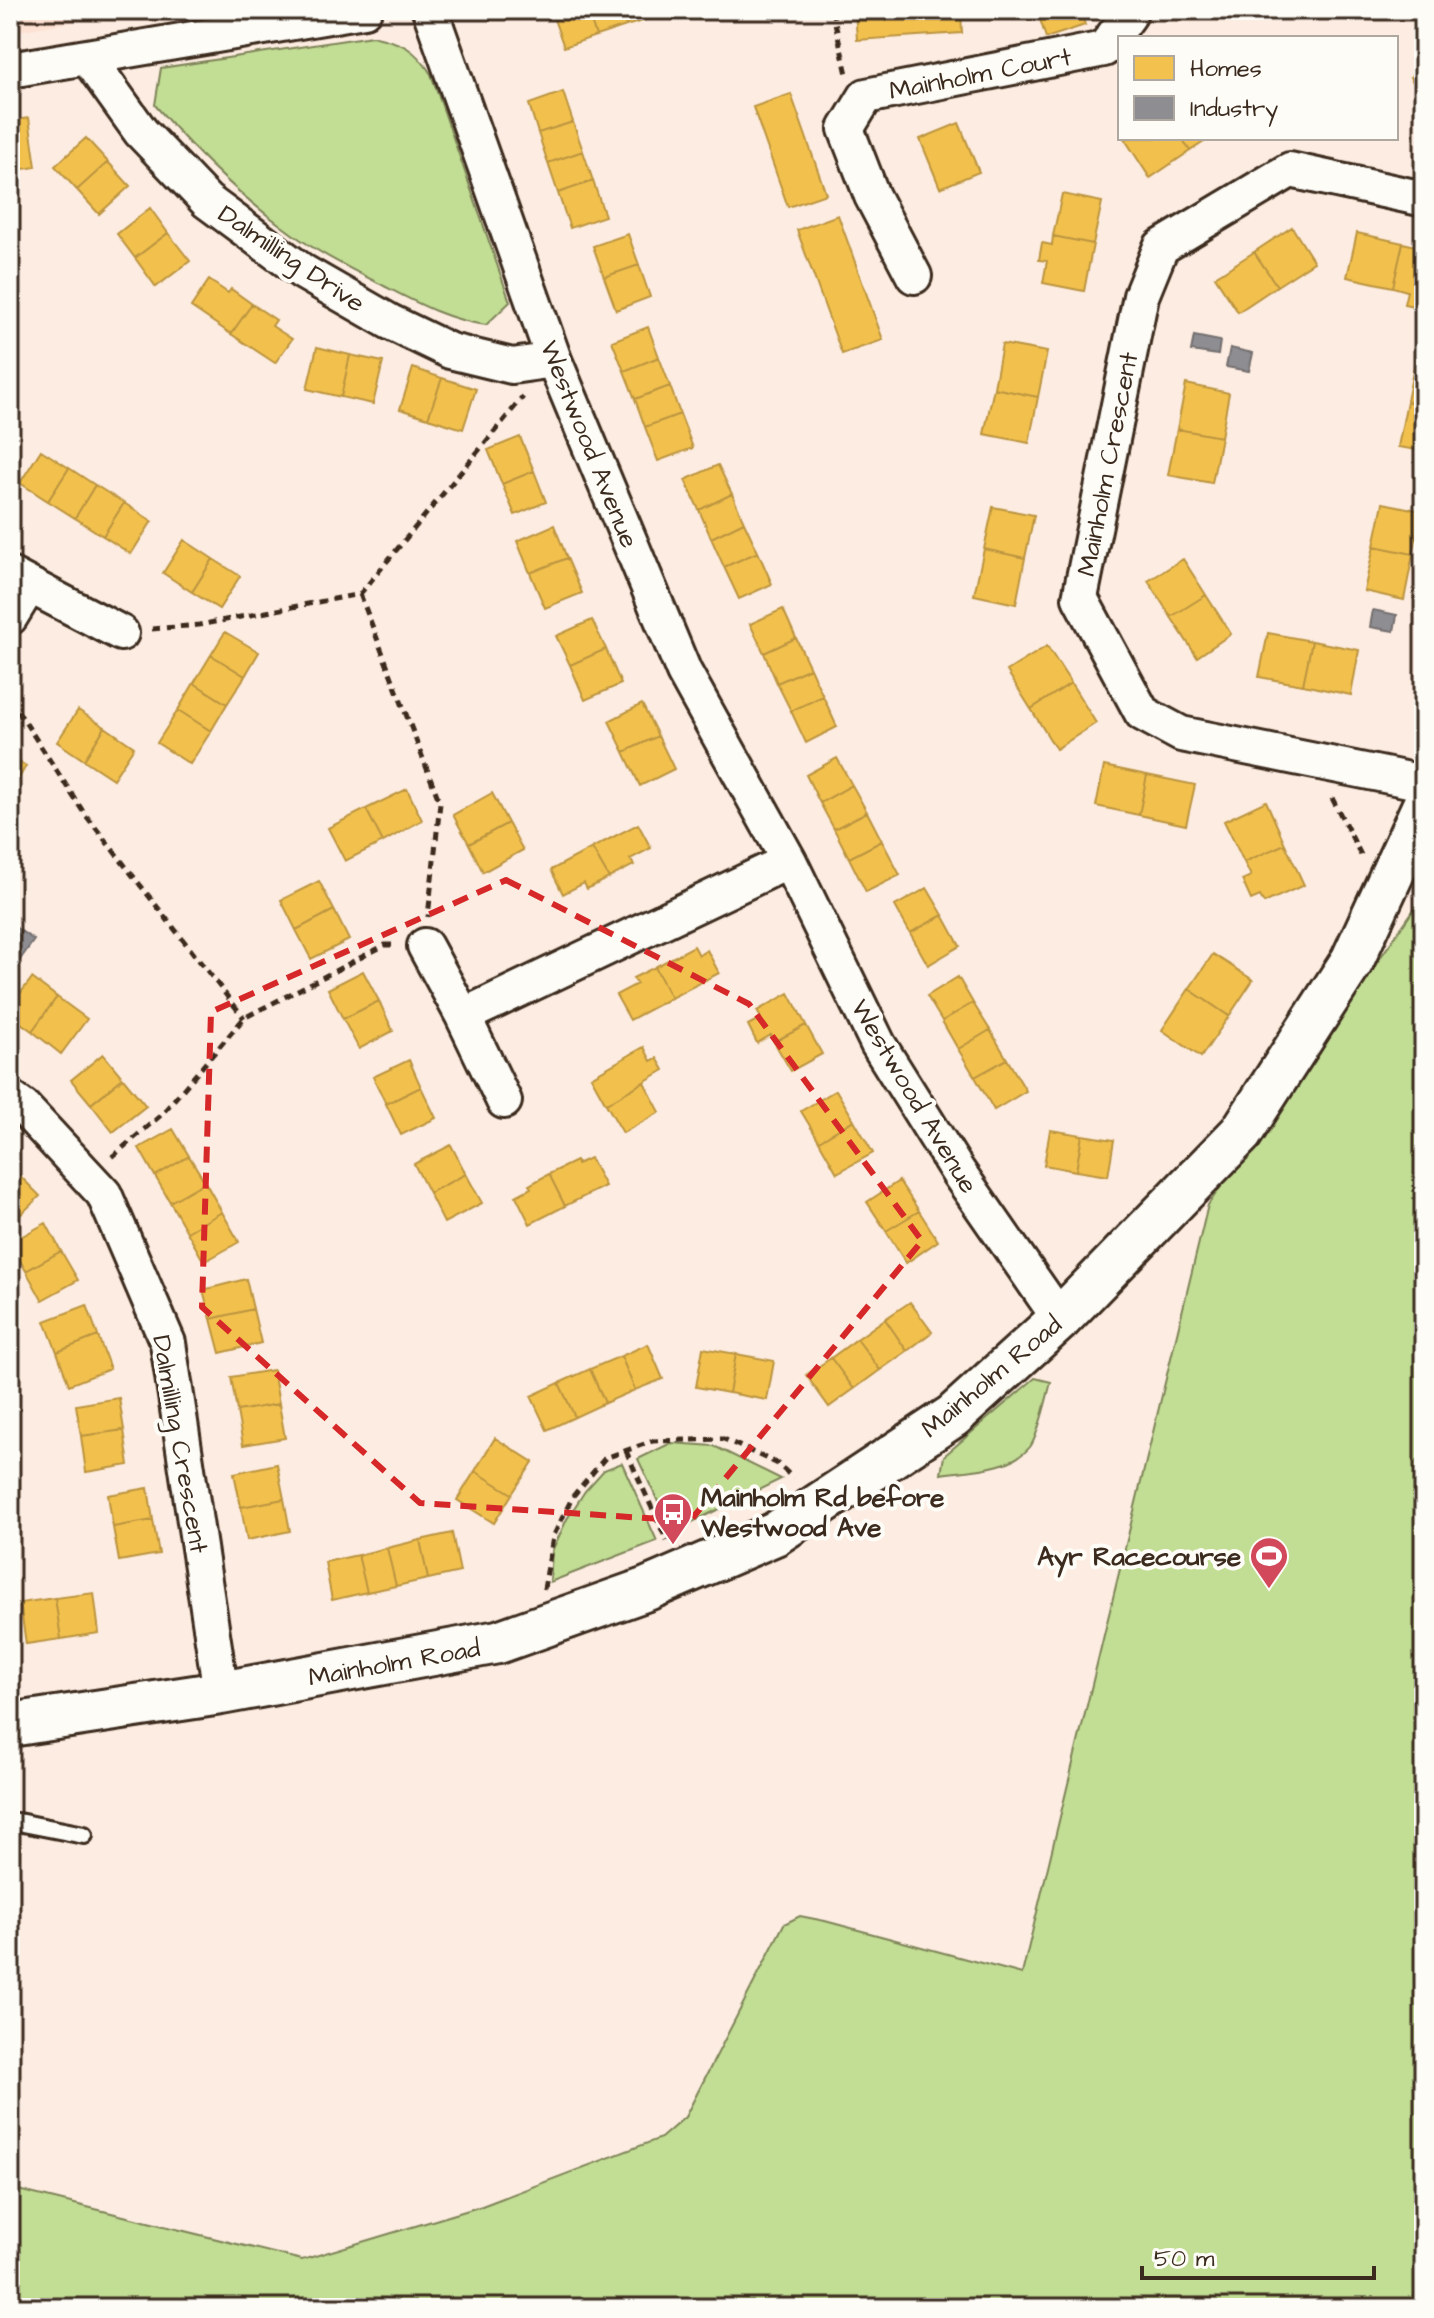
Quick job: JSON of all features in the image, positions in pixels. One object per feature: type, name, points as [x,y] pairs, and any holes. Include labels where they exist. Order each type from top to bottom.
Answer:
[{"type":"street","points":[[10,70],[364,10]]},
{"type":"street","name":"Westwood Avenue","points":[[430,10],[554,360],[684,672],[789,861],[878,1044],[958,1172],[1060,1319]]},
{"type":"street","name":"Mainholm Court","points":[[914,276],[872,196],[846,129],[866,96],[1104,49],[1129,15],[1128,10]]},
{"type":"street","name":"Dalmilling Drive","points":[[88,58],[141,132],[207,201],[303,272],[390,322],[450,351],[512,366],[554,360]]},
{"type":"street","name":"Mainholm Crescent","points":[[1424,199],[1290,170],[1161,247],[1141,296],[1080,598],[1142,713],[1181,734],[1424,783]]},
{"type":"street","points":[[10,617],[20,580],[121,633]]},
{"type":"street","name":"Mainholm Road","points":[[10,1725],[221,1693],[498,1642],[647,1589],[775,1534],[953,1416],[1060,1319],[1241,1133],[1352,961],[1424,805]]},
{"type":"street","points":[[463,1016],[789,861]]},
{"type":"street","points":[[425,946],[504,1101]]},
{"type":"street","name":"Dalmilling Crescent","points":[[10,1098],[24,1108],[104,1194],[168,1343],[221,1693]]},
{"type":"lane","points":[[10,1825],[18,1822],[84,1835]]},
{"type":"path","points":[[832,10],[847,77],[866,96]]},
{"type":"path","points":[[121,633],[199,625],[360,594],[554,360]]},
{"type":"path","points":[[102,1166],[161,1115],[244,1018],[385,945],[425,946],[440,803],[360,594]]},
{"type":"path","points":[[10,699],[84,813],[244,1018]]},
{"type":"path","points":[[1322,763],[1321,775],[1366,865],[1391,876]]},
{"type":"path","points":[[555,1622],[544,1586],[553,1537],[573,1496],[605,1458],[653,1441],[724,1439],[778,1464],[820,1504]]},
{"type":"path","points":[[626,1451],[682,1574]]},
{"type":"highlighted area","points":[[506,880],[749,1004],[922,1241],[690,1521],[420,1503],[202,1307],[211,1012]]},
{"type":"shaded area","points":[[10,10],[146,10],[10,32]]},
{"type":"green space","points":[[372,36],[406,48],[419,58],[431,74],[510,302],[486,325],[446,315],[421,304],[307,244],[231,185],[155,105],[161,68]]},
{"type":"green space","name":"Ayr Racecourse","points":[[1424,895],[1424,2308],[10,2308],[10,2188],[302,2260],[482,2206],[661,2138],[685,2117],[784,1924],[800,1916],[1022,1974],[1208,1205]]},
{"type":"green space","points":[[1035,1378],[1051,1382],[1030,1447],[1022,1455],[1001,1465],[941,1474],[944,1456]]},
{"type":"green space","points":[[671,1443],[714,1446],[781,1479],[672,1532],[638,1459]]},
{"type":"green space","points":[[622,1463],[657,1541],[550,1582],[552,1551],[567,1519],[585,1491],[604,1470]]},
{"type":"building: Homes","points":[[587,10],[596,36],[564,47],[551,11]]},
{"type":"building: Homes","points":[[587,10],[621,10],[626,26],[596,36]]},
{"type":"building: Homes","points":[[621,10],[653,10],[655,17],[626,26]]},
{"type":"building: Homes","points":[[855,10],[961,10],[962,33],[857,40]]},
{"type":"building: Homes","points":[[1037,10],[1080,10],[1085,25],[1046,38]]},
{"type":"building: Homes","points":[[1424,69],[1424,99],[1410,77]]},
{"type":"building: Homes","points":[[563,92],[573,122],[538,133],[529,104]]},
{"type":"building: Homes","points":[[791,94],[826,194],[788,207],[753,107]]},
{"type":"building: Homes","points":[[29,118],[36,167],[10,171],[10,121]]},
{"type":"building: Homes","points":[[573,122],[583,151],[548,163],[538,133]]},
{"type":"building: Homes","points":[[959,123],[979,172],[940,188],[920,139]]},
{"type":"building: Homes","points":[[86,138],[108,162],[77,190],[55,166]]},
{"type":"building: Homes","points":[[1125,140],[1183,140],[1190,151],[1150,178]]},
{"type":"building: Homes","points":[[1183,140],[1207,140],[1190,151]]},
{"type":"building: Homes","points":[[583,151],[593,181],[558,193],[548,163]]},
{"type":"building: Homes","points":[[108,162],[130,186],[99,214],[77,190]]},
{"type":"building: Homes","points":[[593,181],[605,216],[570,228],[558,193]]},
{"type":"building: Homes","points":[[1062,194],[1102,202],[1093,244],[1053,236]]},
{"type":"building: Homes","points":[[150,208],[168,233],[135,258],[117,234]]},
{"type":"building: Homes","points":[[838,215],[883,340],[842,354],[797,230]]},
{"type":"building: Homes","points":[[1292,227],[1314,262],[1277,286],[1254,252]]},
{"type":"building: Homes","points":[[168,233],[190,261],[156,287],[135,258]]},
{"type":"building: Homes","points":[[1357,233],[1403,243],[1393,287],[1347,277]]},
{"type":"building: Homes","points":[[628,234],[639,265],[604,277],[593,246]]},
{"type":"building: Homes","points":[[1053,236],[1093,244],[1084,291],[1043,283],[1047,261],[1039,260],[1042,243],[1052,245]]},
{"type":"building: Homes","points":[[1403,243],[1424,248],[1424,294],[1421,293],[1418,307],[1404,304],[1407,291],[1393,287]]},
{"type":"building: Homes","points":[[1254,252],[1277,286],[1238,312],[1215,277]]},
{"type":"building: Homes","points":[[639,265],[650,297],[616,310],[604,277]]},
{"type":"building: Homes","points":[[209,280],[228,293],[231,289],[252,304],[231,334],[191,307]]},
{"type":"building: Homes","points":[[252,304],[276,320],[272,326],[292,339],[275,363],[231,334]]},
{"type":"building: Homes","points":[[648,327],[659,357],[624,371],[612,341]]},
{"type":"building: Homes","points":[[1002,344],[1047,352],[1038,397],[994,388]]},
{"type":"building: Homes","points":[[317,347],[350,355],[341,397],[307,389]]},
{"type":"building: Homes","points":[[350,355],[383,362],[373,404],[341,397]]},
{"type":"building: Homes","points":[[659,357],[670,386],[635,399],[624,371]]},
{"type":"building: Homes","points":[[1416,357],[1424,359],[1424,404],[1407,401]]},
{"type":"building: Homes","points":[[413,368],[442,378],[428,418],[400,409]]},
{"type":"building: Homes","points":[[442,378],[476,389],[463,429],[428,418]]},
{"type":"building: Homes","points":[[1186,384],[1229,393],[1221,437],[1177,429]]},
{"type":"building: Homes","points":[[670,386],[680,414],[645,427],[635,399]]},
{"type":"building: Homes","points":[[994,388],[1038,397],[1029,443],[984,434]]},
{"type":"building: Homes","points":[[1407,401],[1424,404],[1424,451],[1398,447]]},
{"type":"building: Homes","points":[[680,414],[693,448],[658,461],[645,427]]},
{"type":"building: Homes","points":[[1177,429],[1221,437],[1212,483],[1168,475]]},
{"type":"building: Homes","points":[[520,437],[534,471],[502,484],[488,450]]},
{"type":"building: Homes","points":[[41,450],[69,468],[48,501],[20,483]]},
{"type":"building: Homes","points":[[718,465],[732,494],[699,510],[685,480]]},
{"type":"building: Homes","points":[[69,468],[95,485],[75,518],[48,501]]},
{"type":"building: Homes","points":[[534,471],[546,502],[515,515],[502,484]]},
{"type":"building: Homes","points":[[95,485],[124,503],[103,536],[75,518]]},
{"type":"building: Homes","points":[[732,494],[744,522],[711,538],[699,510]]},
{"type":"building: Homes","points":[[124,503],[152,521],[131,554],[103,536]]},
{"type":"building: Homes","points":[[1383,503],[1422,511],[1413,554],[1374,546]]},
{"type":"building: Homes","points":[[993,507],[1034,515],[1025,558],[984,549]]},
{"type":"building: Homes","points":[[744,522],[758,552],[724,567],[711,538]]},
{"type":"building: Homes","points":[[554,525],[567,558],[530,573],[517,541]]},
{"type":"building: Homes","points":[[184,540],[213,559],[192,592],[163,573]]},
{"type":"building: Homes","points":[[1374,546],[1413,554],[1404,600],[1364,591]]},
{"type":"building: Homes","points":[[984,549],[1025,558],[1016,604],[974,595]]},
{"type":"building: Homes","points":[[758,552],[772,584],[739,599],[724,567]]},
{"type":"building: Homes","points":[[567,558],[582,593],[545,608],[530,573]]},
{"type":"building: Homes","points":[[213,559],[240,576],[219,609],[192,592]]},
{"type":"building: Homes","points":[[1183,559],[1206,595],[1171,617],[1148,581]]},
{"type":"building: Homes","points":[[1206,595],[1231,634],[1197,657],[1171,617]]},
{"type":"building: Homes","points":[[783,609],[796,638],[764,653],[750,624]]},
{"type":"building: Homes","points":[[592,620],[606,649],[570,665],[556,636]]},
{"type":"building: Homes","points":[[225,632],[259,652],[245,676],[211,655]]},
{"type":"building: Homes","points":[[1268,633],[1312,641],[1303,685],[1259,677]]},
{"type":"building: Homes","points":[[796,638],[810,668],[777,683],[764,653]]},
{"type":"building: Homes","points":[[1312,641],[1359,650],[1351,695],[1303,685]]},
{"type":"building: Homes","points":[[1047,646],[1071,683],[1031,709],[1007,671]]},
{"type":"building: Homes","points":[[606,649],[621,684],[585,700],[570,665]]},
{"type":"building: Homes","points":[[211,655],[245,676],[227,704],[194,683]]},
{"type":"building: Homes","points":[[810,668],[823,696],[791,711],[777,683]]},
{"type":"building: Homes","points":[[194,683],[227,704],[211,731],[178,710]]},
{"type":"building: Homes","points":[[1071,683],[1096,723],[1056,749],[1031,709]]},
{"type":"building: Homes","points":[[823,696],[837,727],[806,743],[791,711]]},
{"type":"building: Homes","points":[[642,704],[658,736],[624,752],[609,721]]},
{"type":"building: Homes","points":[[78,710],[105,727],[84,760],[57,742]]},
{"type":"building: Homes","points":[[178,710],[211,731],[190,764],[157,743]]},
{"type":"building: Homes","points":[[105,727],[134,747],[113,779],[84,760]]},
{"type":"building: Homes","points":[[658,736],[674,769],[640,786],[624,752]]},
{"type":"building: Homes","points":[[10,757],[26,766],[11,792],[10,792]]},
{"type":"building: Homes","points":[[837,758],[852,785],[820,803],[806,775]]},
{"type":"building: Homes","points":[[1104,766],[1147,775],[1139,815],[1096,806]]},
{"type":"building: Homes","points":[[1147,775],[1195,785],[1186,825],[1139,815]]},
{"type":"building: Homes","points":[[852,785],[867,812],[834,829],[820,803]]},
{"type":"building: Homes","points":[[407,789],[422,820],[383,842],[366,809]]},
{"type":"building: Homes","points":[[492,793],[508,823],[469,844],[453,815]]},
{"type":"building: Homes","points":[[1266,801],[1285,844],[1244,862],[1224,821]]},
{"type":"building: Homes","points":[[366,809],[383,842],[345,861],[328,828]]},
{"type":"building: Homes","points":[[867,812],[882,841],[849,858],[834,829]]},
{"type":"building: Homes","points":[[508,823],[523,850],[483,872],[469,844]]},
{"type":"building: Homes","points":[[638,824],[651,848],[630,859],[634,865],[609,878],[592,848]]},
{"type":"building: Homes","points":[[882,841],[900,875],[866,892],[849,858]]},
{"type":"building: Homes","points":[[1285,844],[1304,885],[1264,903],[1260,896],[1251,900],[1242,880],[1251,876],[1244,862]]},
{"type":"building: Homes","points":[[592,848],[609,878],[587,889],[584,883],[563,894],[551,870]]},
{"type":"building: Homes","points":[[319,881],[334,910],[296,930],[281,900]]},
{"type":"building: Homes","points":[[927,888],[943,915],[910,933],[895,906]]},
{"type":"building: Homes","points":[[334,910],[349,940],[311,959],[296,930]]},
{"type":"building: Homes","points":[[943,915],[960,946],[928,965],[910,933]]},
{"type":"building: Homes","points":[[694,946],[699,955],[707,950],[719,973],[671,998],[655,967]]},
{"type":"building: Homes","points":[[1213,954],[1253,980],[1229,1016],[1189,989]]},
{"type":"building: Homes","points":[[655,967],[671,998],[630,1020],[616,995],[637,984],[633,978]]},
{"type":"building: Homes","points":[[363,971],[379,1001],[343,1019],[328,989]]},
{"type":"building: Homes","points":[[958,977],[973,1003],[942,1021],[927,996]]},
{"type":"building: Homes","points":[[32,978],[57,997],[32,1031],[10,1015],[10,1007]]},
{"type":"building: Homes","points":[[1189,989],[1229,1016],[1201,1057],[1162,1030]]},
{"type":"building: Homes","points":[[789,993],[806,1025],[774,1042],[771,1035],[757,1043],[748,1025],[761,1018],[757,1011]]},
{"type":"building: Homes","points":[[57,997],[87,1019],[61,1054],[32,1031]]},
{"type":"building: Homes","points":[[379,1001],[393,1031],[359,1049],[343,1019]]},
{"type":"building: Homes","points":[[973,1003],[990,1030],[958,1049],[942,1021]]},
{"type":"building: Homes","points":[[806,1025],[822,1054],[791,1071],[774,1042]]},
{"type":"building: Homes","points":[[990,1030],[1007,1059],[975,1077],[958,1049]]},
{"type":"building: Homes","points":[[644,1047],[651,1061],[657,1058],[664,1070],[606,1104],[591,1077]]},
{"type":"building: Homes","points":[[103,1054],[123,1078],[91,1104],[71,1080]]},
{"type":"building: Homes","points":[[1007,1059],[1026,1091],[994,1110],[975,1077]]},
{"type":"building: Homes","points":[[409,1060],[421,1087],[386,1104],[373,1077]]},
{"type":"building: Homes","points":[[123,1078],[146,1106],[113,1132],[91,1104]]},
{"type":"building: Homes","points":[[644,1082],[660,1112],[623,1133],[606,1104]]},
{"type":"building: Homes","points":[[421,1087],[436,1118],[401,1135],[386,1104]]},
{"type":"building: Homes","points":[[836,1090],[854,1120],[819,1141],[801,1111]]},
{"type":"building: Homes","points":[[854,1120],[873,1153],[837,1173],[819,1141]]},
{"type":"building: Homes","points":[[173,1129],[189,1156],[155,1176],[139,1148]]},
{"type":"building: Homes","points":[[1050,1130],[1082,1135],[1076,1171],[1044,1165]]},
{"type":"building: Homes","points":[[1082,1135],[1114,1140],[1108,1176],[1076,1171]]},
{"type":"building: Homes","points":[[451,1145],[466,1174],[429,1193],[414,1164]]},
{"type":"building: Homes","points":[[189,1156],[205,1182],[170,1202],[155,1176]]},
{"type":"building: Homes","points":[[590,1158],[605,1186],[565,1206],[549,1174]]},
{"type":"building: Homes","points":[[14,1170],[40,1196],[11,1224],[10,1174]]},
{"type":"building: Homes","points":[[466,1174],[482,1203],[444,1223],[429,1193]]},
{"type":"building: Homes","points":[[549,1174],[565,1206],[530,1224],[516,1196]]},
{"type":"building: Homes","points":[[899,1181],[919,1211],[886,1231],[867,1202]]},
{"type":"building: Homes","points":[[205,1182],[222,1212],[187,1232],[170,1202]]},
{"type":"building: Homes","points":[[919,1211],[938,1241],[906,1263],[886,1231]]},
{"type":"building: Homes","points":[[222,1212],[239,1242],[204,1262],[187,1232]]},
{"type":"building: Homes","points":[[46,1223],[61,1251],[26,1271],[10,1243]]},
{"type":"building: Homes","points":[[61,1251],[78,1280],[42,1300],[26,1271]]},
{"type":"building: Homes","points":[[246,1279],[253,1309],[211,1319],[203,1290]]},
{"type":"building: Homes","points":[[910,1302],[932,1332],[907,1351],[885,1319]]},
{"type":"building: Homes","points":[[87,1305],[98,1336],[57,1352],[45,1321]]},
{"type":"building: Homes","points":[[253,1309],[261,1343],[220,1353],[211,1319]]},
{"type":"building: Homes","points":[[885,1319],[907,1351],[880,1370],[857,1339]]},
{"type":"building: Homes","points":[[98,1336],[110,1369],[69,1385],[57,1352]]},
{"type":"building: Homes","points":[[857,1339],[880,1370],[854,1389],[831,1358]]},
{"type":"building: Homes","points":[[648,1344],[663,1379],[635,1390],[621,1356]]},
{"type":"building: Homes","points":[[703,1348],[736,1354],[729,1393],[696,1387]]},
{"type":"building: Homes","points":[[736,1354],[774,1361],[767,1400],[729,1393]]},
{"type":"building: Homes","points":[[621,1356],[635,1390],[605,1403],[590,1369]]},
{"type":"building: Homes","points":[[831,1358],[854,1389],[829,1407],[806,1375]]},
{"type":"building: Homes","points":[[590,1369],[605,1403],[575,1417],[559,1383]]},
{"type":"building: Homes","points":[[273,1370],[279,1404],[237,1411],[231,1377]]},
{"type":"building: Homes","points":[[559,1383],[575,1417],[547,1430],[531,1396]]},
{"type":"building: Homes","points":[[119,1398],[124,1430],[81,1436],[76,1405]]},
{"type":"building: Homes","points":[[279,1404],[285,1438],[243,1445],[237,1411]]},
{"type":"building: Homes","points":[[124,1430],[129,1465],[86,1472],[81,1436]]},
{"type":"building: Homes","points":[[495,1438],[533,1462],[512,1494],[475,1471]]},
{"type":"building: Homes","points":[[277,1464],[284,1499],[241,1507],[234,1473]]},
{"type":"building: Homes","points":[[475,1471],[512,1494],[494,1523],[457,1500]]},
{"type":"building: Homes","points":[[148,1488],[153,1520],[113,1527],[108,1495]]},
{"type":"building: Homes","points":[[284,1499],[290,1531],[247,1540],[241,1507]]},
{"type":"building: Homes","points":[[153,1520],[159,1554],[119,1561],[113,1527]]},
{"type":"building: Homes","points":[[452,1533],[460,1572],[428,1579],[420,1540]]},
{"type":"building: Homes","points":[[420,1540],[428,1579],[396,1586],[387,1548]]},
{"type":"building: Homes","points":[[387,1548],[396,1586],[367,1592],[358,1555]]},
{"type":"building: Homes","points":[[358,1555],[367,1592],[332,1600],[325,1562]]},
{"type":"building: Homes","points":[[94,1593],[99,1633],[61,1639],[55,1598]]},
{"type":"building: Homes","points":[[55,1598],[61,1639],[26,1644],[20,1603]]},
{"type":"building: Industry","points":[[1194,336],[1220,341],[1218,355],[1191,351]]},
{"type":"building: Industry","points":[[1230,348],[1253,353],[1249,371],[1226,367]]},
{"type":"building: Industry","points":[[1373,610],[1397,615],[1394,631],[1370,627]]},
{"type":"building: Industry","points":[[15,927],[34,940],[14,968],[10,965],[10,934]]},
{"type":"place","name":"Mainholm Rd before Westwood Ave","points":[[673,1546]]},
{"type":"place","name":"Ayr Racecourse","points":[[1269,1590]]}]
